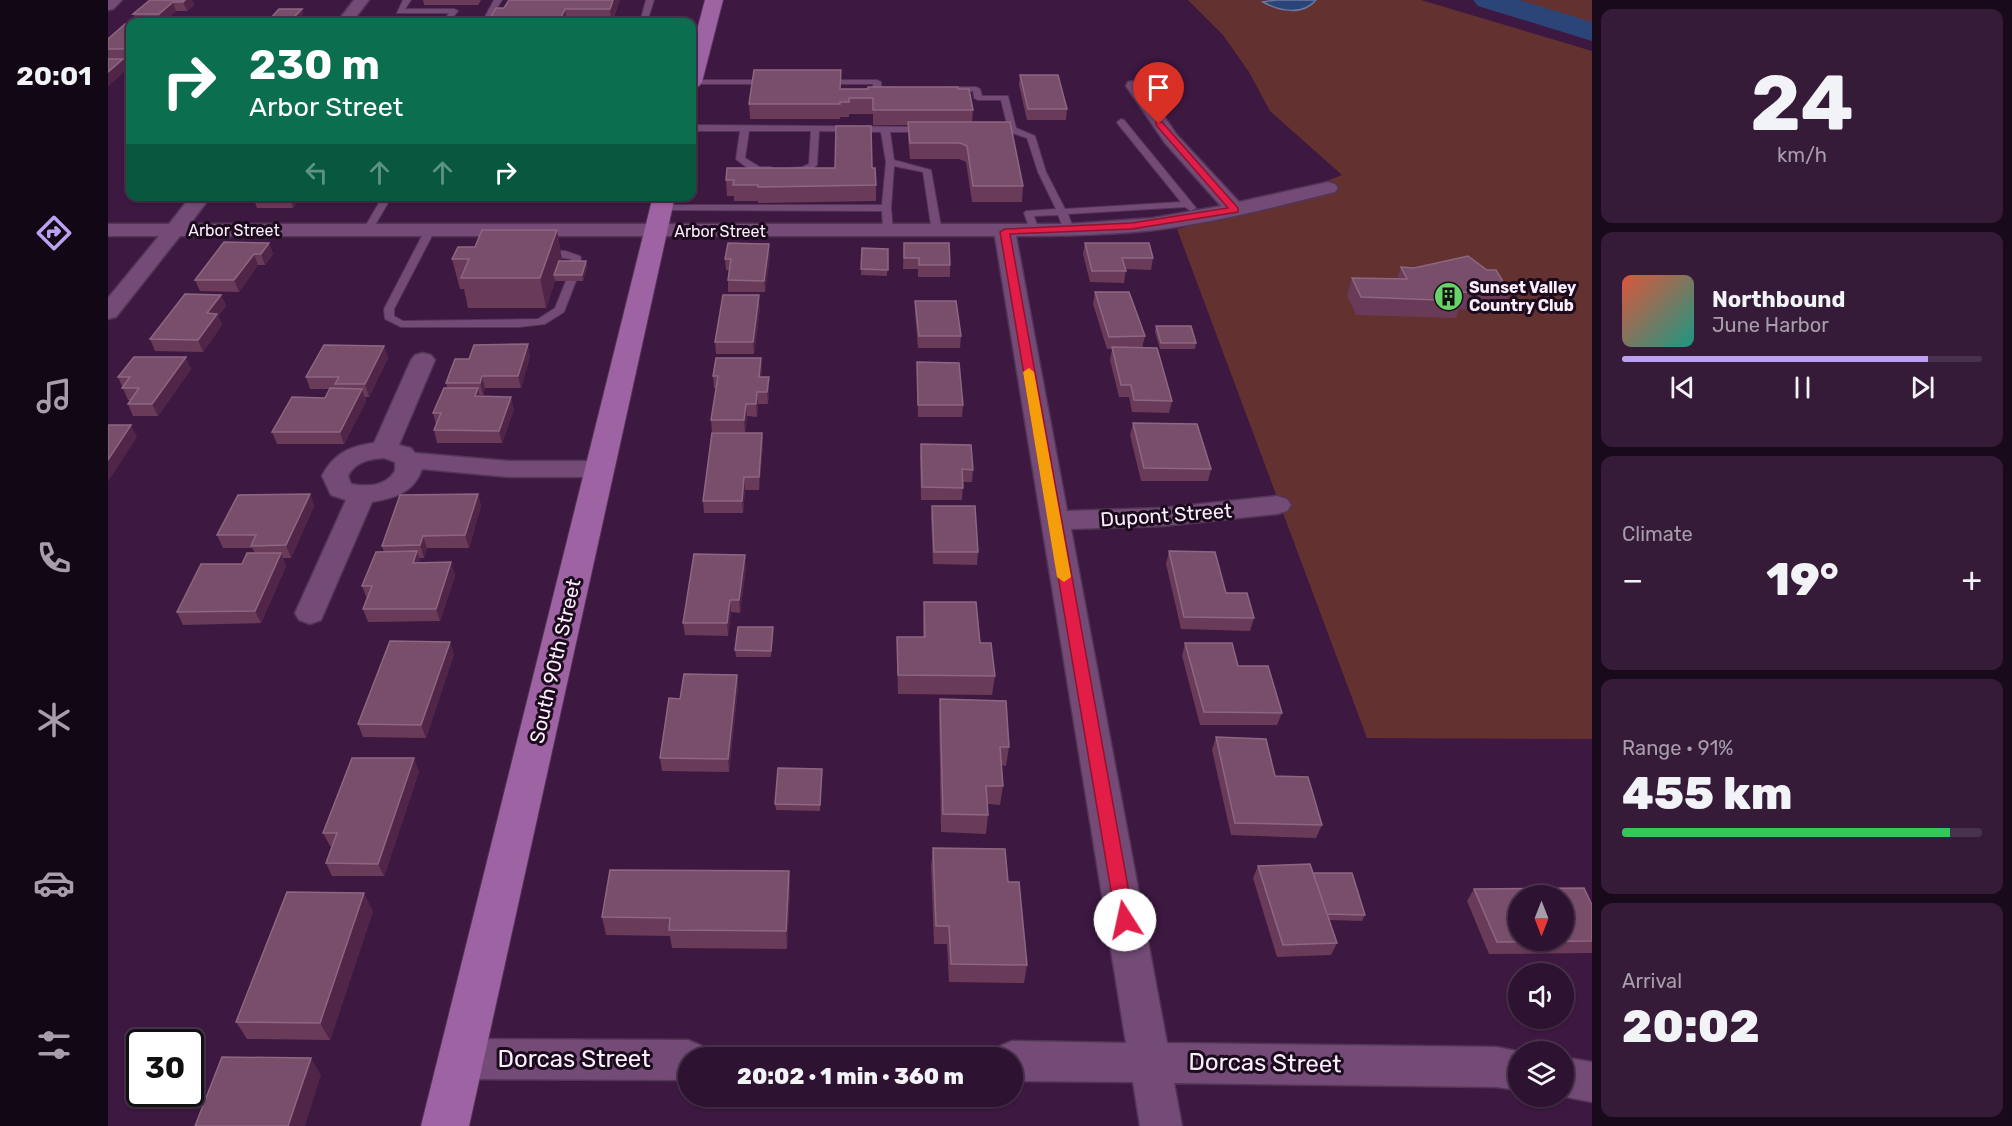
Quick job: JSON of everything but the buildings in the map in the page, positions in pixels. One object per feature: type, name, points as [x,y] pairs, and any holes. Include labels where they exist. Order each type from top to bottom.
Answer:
[{"type":"main road","points":[[696,67],[714,0]]},
{"type":"main road","name":"South 90th Street","points":[[445,1126],[660,211]]},
{"type":"street","points":[[108,6],[115,0]]},
{"type":"street","points":[[347,18],[362,0]]},
{"type":"street","points":[[1134,86],[1171,139],[1234,210]]},
{"type":"street","name":"Arbor Street","points":[[108,230],[430,230],[504,235],[660,211],[888,231],[1019,231],[1066,221],[1153,224],[1192,211],[1234,210],[1328,188]]},
{"type":"street","points":[[108,312],[198,201]]},
{"type":"street","points":[[1019,231],[1054,520],[1161,1126]]},
{"type":"street","points":[[384,450],[423,360]]},
{"type":"street","points":[[384,450],[402,454],[405,471],[384,491],[362,495],[349,494],[340,489],[335,480],[336,472],[355,456],[384,450]]},
{"type":"street","points":[[405,471],[425,478],[469,477],[509,469],[600,469]]},
{"type":"street","points":[[310,613],[362,495]]},
{"type":"street","name":"Dupont Street","points":[[1054,520],[1162,517],[1277,505]]},
{"type":"street","name":"Dorcas Street","points":[[460,1059],[678,1060]]},
{"type":"street","name":"Dorcas Street","points":[[1023,1061],[1150,1061],[1508,1069]]},
{"type":"street","points":[[1574,1079],[1592,1082]]},
{"type":"lane","points":[[407,0],[400,11],[454,11],[449,18]]},
{"type":"lane","points":[[487,18],[498,0]]},
{"type":"lane","points":[[644,18],[650,0]]},
{"type":"lane","points":[[696,82],[784,82]]},
{"type":"lane","points":[[807,82],[877,82],[877,89],[899,89]]},
{"type":"lane","points":[[943,89],[976,89],[978,98],[1005,98],[1012,130]]},
{"type":"lane","points":[[1121,122],[1192,211]]},
{"type":"lane","points":[[696,128],[932,129]]},
{"type":"lane","points":[[745,128],[740,159],[758,170],[804,170],[813,165],[815,129]]},
{"type":"lane","points":[[885,129],[890,162],[886,208],[888,231]]},
{"type":"lane","points":[[1000,130],[1012,130],[1031,136],[1042,172],[1066,221]]},
{"type":"lane","points":[[890,162],[927,170],[937,231]]},
{"type":"lane","points":[[368,230],[385,201]]},
{"type":"lane","points":[[660,211],[886,208]]},
{"type":"lane","points":[[430,230],[389,309],[389,317],[401,324],[541,322],[560,310],[571,281]]},
{"type":"lane","points":[[534,253],[564,254],[576,258],[574,267]]},
{"type":"shaded area","name":"Sunset Valley Country Club","points":[[1188,0],[1421,0],[1592,51],[1592,739],[1367,738],[1177,229],[1337,191],[1324,182],[1342,175],[1270,111],[1249,72],[1223,35]]},
{"type":"shaded area","points":[[1488,0],[1592,0],[1592,32]]},
{"type":"water","points":[[1316,0],[1311,5],[1298,10],[1283,10],[1263,2]]},
{"type":"waterway","points":[[1488,0],[1592,32]]},
{"type":"slow traffic","points":[[1029,372],[1064,577]]},
{"type":"place","name":"Sunset Valley Country Club","points":[[1448,296]]},
{"type":"route","points":[[1125,920],[1005,232],[1153,224],[1234,210],[1159,124]]}]
